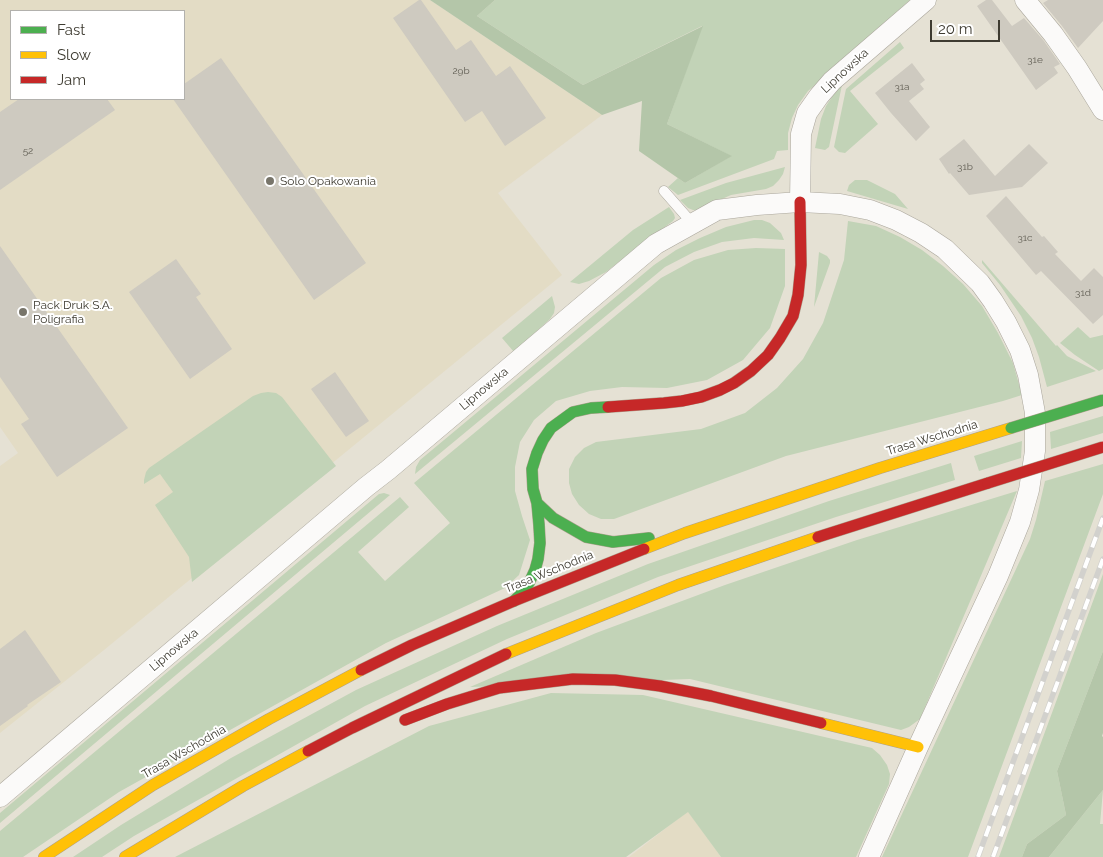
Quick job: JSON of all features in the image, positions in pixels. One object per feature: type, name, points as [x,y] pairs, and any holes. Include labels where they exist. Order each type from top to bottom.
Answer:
[{"type":"main road","points":[[514,601],[529,583],[538,559],[540,543],[532,469],[536,453],[551,428],[573,412],[591,408],[664,403],[701,396],[734,383],[751,371],[768,355],[792,316],[798,295],[801,255],[800,202]]},
{"type":"main road","name":"Trasa Wschodnia","points":[[44,857],[153,785],[269,719],[412,644],[685,533],[880,468],[1103,400]]},
{"type":"main road","points":[[125,857],[243,786],[352,728],[500,656],[678,585],[804,542],[1103,447]]},
{"type":"main road","points":[[537,503],[553,518],[573,531],[598,540],[626,541],[685,533]]},
{"type":"main road","points":[[352,728],[407,720],[447,704],[500,688],[573,679],[615,680],[711,696],[918,747]]},
{"type":"street","name":"Lipnowska","points":[[0,797],[366,486],[388,470],[656,244],[717,210],[800,202],[801,134],[807,113],[832,81],[926,0]]},
{"type":"street","points":[[1024,0],[1058,41],[1103,110]]},
{"type":"street","points":[[800,202],[840,204],[870,210],[896,220],[921,233],[945,249],[980,283],[994,301],[1006,322],[1020,350],[1028,375],[1035,413],[1035,451],[1029,490],[1020,522],[998,576],[868,857]]},
{"type":"lane","points":[[664,191],[692,224]]},
{"type":"shaded area","points":[[0,0],[430,0],[602,115],[498,193],[562,275],[0,733],[0,466],[18,453],[0,427]]},
{"type":"shaded area","points":[[688,811],[721,857],[629,857]]},
{"type":"green space","points":[[430,0],[495,0],[477,16],[583,85],[703,26],[667,124],[732,156],[685,183],[639,151],[642,101],[602,115]]},
{"type":"green space","points":[[495,0],[910,0],[808,91],[792,118],[788,133],[788,150],[777,151],[774,159],[678,195],[668,187],[678,178],[685,183],[731,156],[667,124],[702,26],[583,85],[477,16]]},
{"type":"green space","points":[[900,42],[904,48],[850,91],[878,124],[845,153],[839,152],[834,147],[846,89]]},
{"type":"green space","points":[[842,85],[829,147],[825,150],[815,148],[821,119],[826,106]]},
{"type":"green space","points":[[785,167],[779,180],[773,186],[766,189],[731,195],[697,210],[688,208],[680,200],[726,183]]},
{"type":"green space","points":[[855,180],[867,180],[895,194],[908,209],[847,191],[849,185]]},
{"type":"green space","points":[[669,207],[674,214],[675,218],[673,221],[606,272],[579,284],[570,282],[633,230]]},
{"type":"green space","points":[[754,220],[770,223],[781,233],[784,240],[754,238],[722,242],[694,252],[665,267],[415,474],[420,460],[654,265],[676,250],[700,238],[726,227]]},
{"type":"green space","points":[[848,221],[876,226],[900,237],[922,250],[963,284],[982,306],[998,333],[1013,363],[1022,395],[786,456],[614,519],[601,519],[589,514],[579,505],[572,494],[569,483],[569,469],[575,457],[584,448],[596,442],[701,429],[745,413],[777,388],[803,359],[823,323],[844,260]]},
{"type":"green space","points":[[756,248],[785,249],[785,286],[770,328],[743,360],[707,380],[667,388],[622,387],[590,391],[556,401],[534,420],[520,442],[515,467],[515,491],[530,540],[519,575],[505,588],[386,643],[119,792],[23,857],[0,857],[0,831],[400,497],[409,507],[358,552],[385,581],[450,523],[414,483],[661,278],[694,260],[728,250]]},
{"type":"green space","points":[[819,252],[827,256],[830,263],[814,307]]},
{"type":"green space","points":[[982,260],[1056,346],[1067,356],[1096,371],[1047,387],[1039,357],[1021,316],[982,263]]},
{"type":"green space","points":[[552,296],[555,307],[550,319],[514,352],[502,338]]},
{"type":"green space","points":[[1078,327],[1090,338],[1103,335],[1103,369],[1099,371],[1060,343]]},
{"type":"green space","points":[[268,392],[276,393],[282,397],[336,466],[192,582],[189,557],[155,505],[173,492],[160,474],[144,484],[146,472],[149,468],[253,396]]},
{"type":"green space","points":[[1103,416],[1103,433],[1051,449],[1050,432]]},
{"type":"green space","points":[[1022,441],[1021,458],[979,471],[974,456]]},
{"type":"green space","points":[[951,463],[955,480],[836,517],[658,577],[507,639],[365,706],[134,836],[102,857],[73,857],[121,825],[231,758],[356,690],[497,626],[648,564],[829,501]]},
{"type":"green space","points":[[1103,464],[1103,494],[968,857],[882,857],[1030,539],[1045,481]]},
{"type":"green space","points":[[1017,491],[920,719],[901,730],[690,679],[470,687],[596,633],[725,585],[857,540]]},
{"type":"green space","points":[[379,494],[390,495],[0,823],[0,813]]},
{"type":"green space","points":[[1103,574],[1103,651],[1057,771],[1066,815],[1027,844],[1022,857],[999,857]]},
{"type":"green space","points":[[1103,651],[1103,790],[1049,857],[1022,857],[1027,844],[1066,815],[1057,771]]},
{"type":"green space","points":[[551,693],[643,695],[872,748],[887,765],[890,774],[889,784],[856,857],[721,857],[688,812],[626,857],[175,857],[429,726]]},
{"type":"green space","points":[[1103,790],[1100,824],[1103,824],[1103,857],[1049,857]]},
{"type":"building","points":[[421,0],[456,50],[471,40],[496,76],[510,66],[546,118],[505,146],[482,111],[465,122],[393,18]]},
{"type":"building","points":[[986,0],[992,0],[1012,26],[1024,18],[1044,41],[1060,64],[1054,67],[1058,73],[1036,90],[977,6]]},
{"type":"building","points":[[1048,0],[1103,0],[1103,21],[1078,48],[1043,3]]},
{"type":"building","name":"Solo Opakowania","points":[[221,58],[366,263],[314,300],[174,100],[185,100],[185,83]]},
{"type":"building","points":[[912,63],[925,80],[920,84],[924,89],[909,101],[930,127],[916,141],[875,93]]},
{"type":"building","points":[[18,100],[108,100],[115,110],[0,190],[0,112]]},
{"type":"building","points":[[964,139],[995,176],[1029,144],[1048,163],[1022,187],[969,195],[949,174],[939,159]]},
{"type":"building","points":[[1006,196],[1042,237],[1044,236],[1058,252],[1055,254],[1081,281],[1094,268],[1103,277],[1103,315],[1093,324],[1041,271],[1036,275],[986,216]]},
{"type":"building","name":"Pack Druk S.A. Poligrafia","points":[[0,246],[128,428],[57,477],[21,424],[29,419],[0,377]]},
{"type":"building","points":[[176,259],[201,294],[196,297],[232,349],[190,379],[129,292]]},
{"type":"building","points":[[335,372],[369,421],[346,437],[311,389]]},
{"type":"building","points":[[25,630],[61,682],[0,726],[0,649]]},
{"type":"railway","points":[[978,857],[1103,518]]},
{"type":"railway","points":[[993,857],[1103,559]]},
{"type":"traffic: fast","points":[[1011,428],[1103,400]]},
{"type":"traffic: fast","points":[[514,601],[529,583],[538,559],[540,543],[539,525],[532,469],[543,440],[551,428],[573,412],[608,407]]},
{"type":"traffic: fast","points":[[537,503],[553,518],[586,537],[613,542],[649,538]]},
{"type":"traffic: slow","points":[[644,549],[685,533],[880,468],[1011,428]]},
{"type":"traffic: slow","points":[[506,654],[678,585],[818,537]]},
{"type":"traffic: slow","points":[[44,857],[153,785],[269,719],[361,670]]},
{"type":"traffic: slow","points":[[821,723],[918,747]]},
{"type":"traffic: slow","points":[[125,857],[243,786],[308,751]]},
{"type":"traffic: jam","points":[[608,407],[664,403],[701,397],[734,383],[751,371],[768,355],[793,316],[798,295],[801,265],[800,202]]},
{"type":"traffic: jam","points":[[988,483],[1103,447]]},
{"type":"traffic: jam","points":[[818,537],[988,483]]},
{"type":"traffic: jam","points":[[361,670],[412,645],[514,601],[644,549]]},
{"type":"traffic: jam","points":[[308,751],[506,654]]},
{"type":"traffic: jam","points":[[405,720],[447,704],[499,688],[573,679],[615,680],[660,686],[711,696],[821,723]]},
{"type":"place","name":"Solo Opakowania","points":[[270,181]]},
{"type":"place","name":"Pack Druk S.A. Poligrafia","points":[[23,312]]}]
